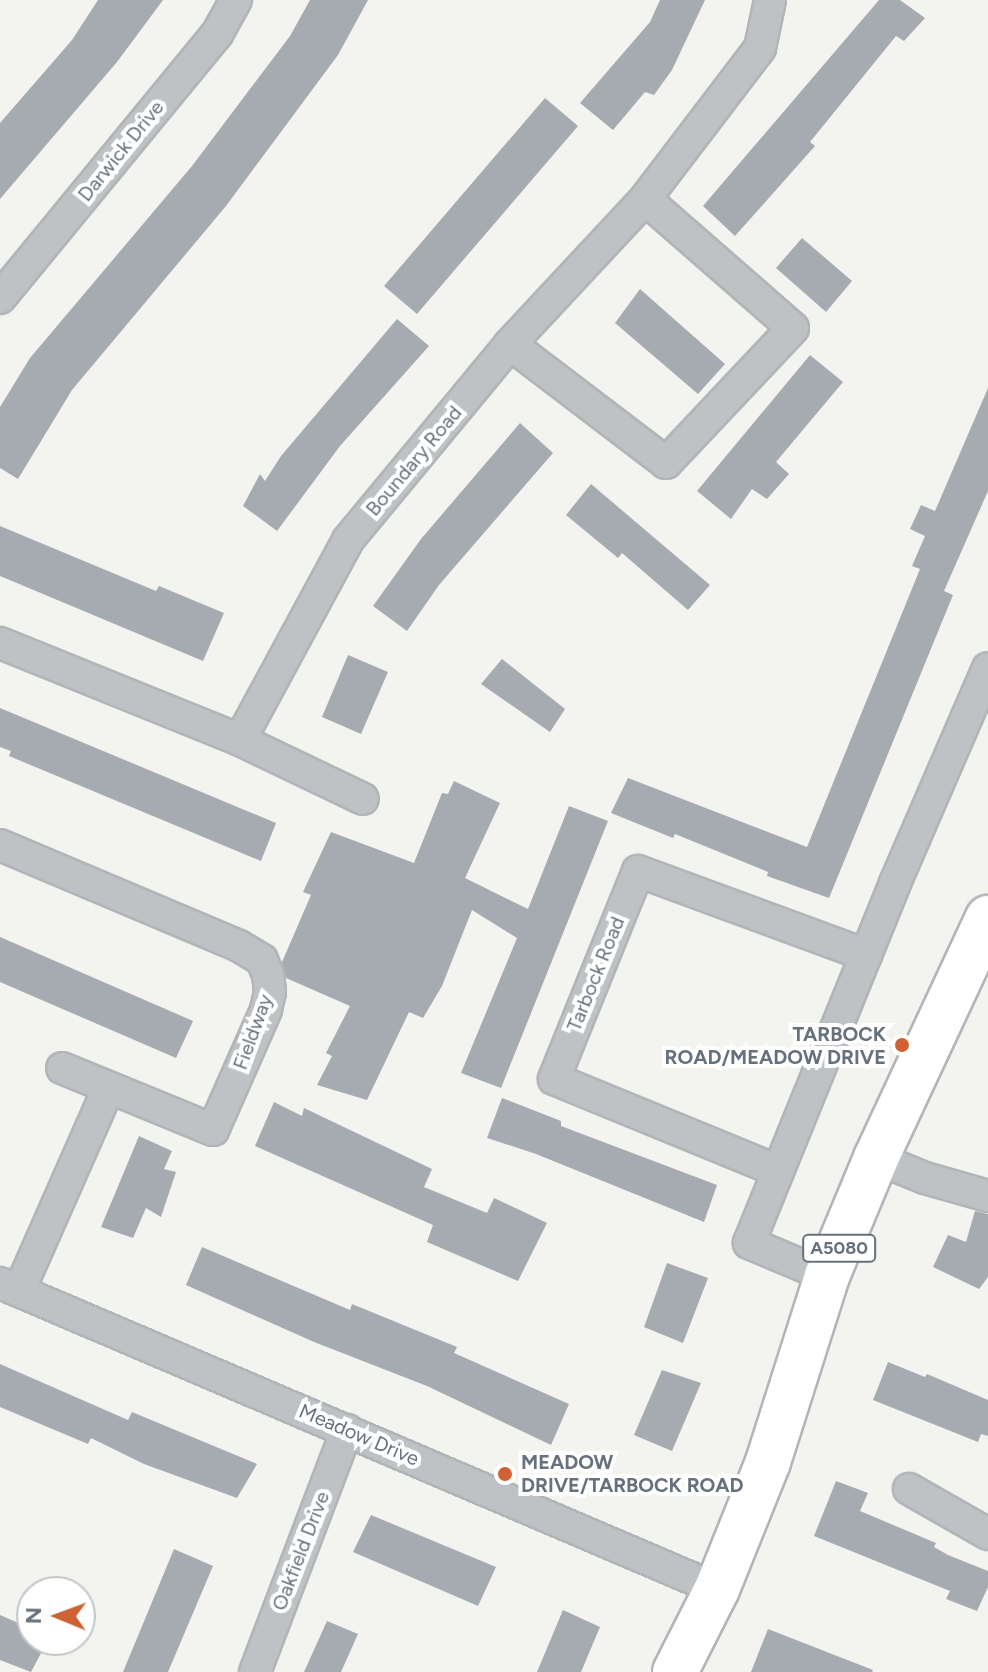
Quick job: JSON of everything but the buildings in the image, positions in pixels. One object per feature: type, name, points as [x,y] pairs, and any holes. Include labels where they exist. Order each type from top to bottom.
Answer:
[{"type":"main road","name":"A5080","points":[[675,1672],[717,1589],[768,1462],[827,1276],[876,1158],[988,918]]},
{"type":"street","name":"Darwick Drive","points":[[0,298],[217,34],[236,0]]},
{"type":"street","name":"Boundary Road","points":[[240,740],[348,540],[510,344],[645,199],[760,48],[770,0]]},
{"type":"street","points":[[510,344],[666,463],[793,328],[645,199]]},
{"type":"street","points":[[0,643],[240,740],[363,799]]},
{"type":"street","points":[[827,1276],[749,1243],[866,955],[988,668]]},
{"type":"street","name":"Fieldway","points":[[0,845],[239,946],[262,960],[270,992],[266,1010],[213,1130],[62,1068]]},
{"type":"street","name":"Tarbock Road","points":[[778,1171],[554,1079],[638,871],[866,955]]},
{"type":"street","points":[[10,1287],[108,1089]]},
{"type":"street","points":[[876,1158],[925,1178],[988,1196]]},
{"type":"street","name":"Meadow Drive","points":[[10,1287],[717,1589]]},
{"type":"street","name":"Oakfield Drive","points":[[255,1672],[347,1430]]},
{"type":"street","points":[[909,1489],[988,1534]]},
{"type":"place","name":"TARBOCK ROAD/MEADOW DRIVE","points":[[902,1045]]},
{"type":"place","name":"MEADOW DRIVE/TARBOCK ROAD","points":[[505,1474]]}]
